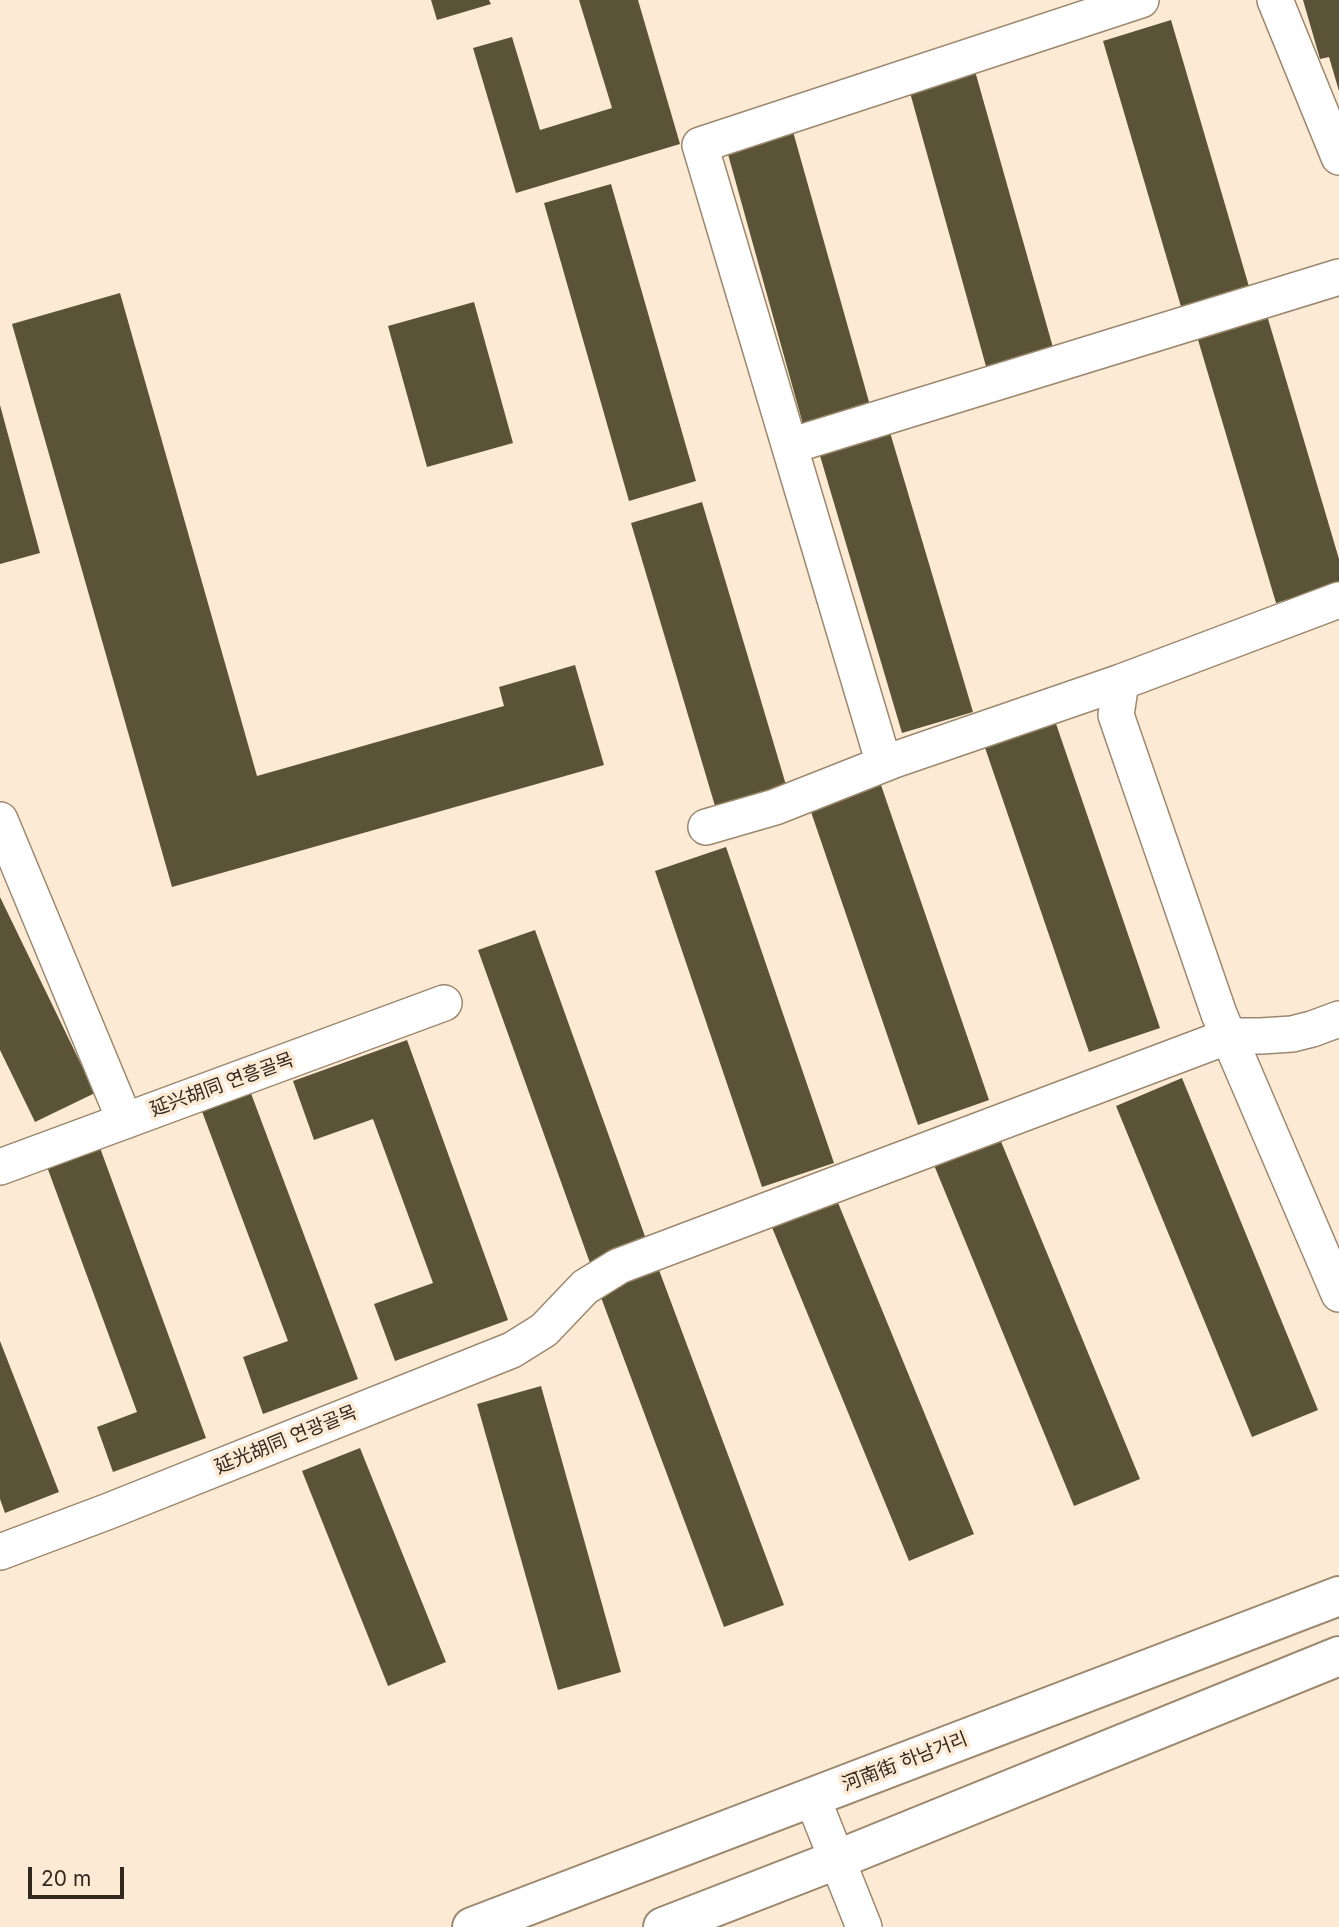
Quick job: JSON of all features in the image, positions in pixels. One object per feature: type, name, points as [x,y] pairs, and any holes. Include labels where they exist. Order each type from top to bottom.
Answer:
[{"type":"main road","points":[[663,1927],[836,1860],[1336,1657],[1326,1601]]},
{"type":"main road","name":"河南街 하남거리","points":[[472,1927],[1326,1601]]},
{"type":"street","points":[[884,764],[700,145],[1140,0]]},
{"type":"street","points":[[1275,0],[1339,157]]},
{"type":"street","points":[[790,446],[1339,277]]},
{"type":"street","points":[[705,827],[775,807],[884,764],[1336,610]]},
{"type":"street","points":[[1121,682],[1116,715],[1219,1014],[1339,1293]]},
{"type":"street","points":[[0,820],[125,1121]]},
{"type":"street","name":"延兴胡同 연흥골목","points":[[0,1167],[444,1003]]},
{"type":"street","points":[[1228,1036],[1292,1034],[1312,1030],[1339,1019]]},
{"type":"street","name":"延光胡同 연광골목","points":[[0,1552],[512,1350],[544,1330],[585,1287],[619,1266],[1228,1036]]},
{"type":"street","points":[[812,1797],[864,1927]]},
{"type":"building","points":[[431,0],[489,0],[491,4],[437,20]]},
{"type":"building","points":[[579,0],[638,0],[680,144],[516,193],[473,48],[512,37],[540,130],[612,108]]},
{"type":"building","points":[[1303,0],[1339,0],[1339,91],[1329,57],[1320,59]]},
{"type":"building","points":[[1171,20],[1250,290],[1182,310],[1103,41]]},
{"type":"building","points":[[975,71],[1054,351],[987,370],[909,89]]},
{"type":"building","points":[[792,128],[871,409],[804,428],[726,147]]},
{"type":"building","points":[[611,184],[696,481],[629,501],[544,203]]},
{"type":"building","points":[[120,293],[257,776],[504,706],[499,687],[575,665],[604,765],[172,887],[12,324]]},
{"type":"building","points":[[474,302],[513,443],[427,467],[388,326]]},
{"type":"building","points":[[1266,312],[1339,559],[1339,584],[1276,603],[1196,333]]},
{"type":"building","points":[[0,405],[40,553],[0,564]]},
{"type":"building","points":[[889,429],[973,712],[902,733],[818,449]]},
{"type":"building","points":[[702,502],[786,785],[715,806],[631,523]]},
{"type":"building","points":[[1052,712],[1160,1028],[1089,1052],[981,736]]},
{"type":"building","points":[[881,785],[989,1100],[918,1125],[810,809]]},
{"type":"building","points":[[726,847],[834,1163],[762,1187],[655,871]]},
{"type":"building","points":[[0,897],[95,1093],[35,1122],[0,1050]]},
{"type":"building","points":[[535,930],[647,1242],[590,1263],[478,950]]},
{"type":"building","points":[[407,1040],[508,1320],[395,1361],[374,1304],[433,1283],[373,1119],[314,1140],[293,1081]]},
{"type":"building","points":[[1182,1078],[1318,1410],[1252,1437],[1116,1106]]},
{"type":"building","points":[[249,1088],[358,1379],[263,1414],[243,1357],[288,1341],[200,1106]]},
{"type":"building","points":[[1000,1139],[1140,1479],[1074,1506],[934,1165]]},
{"type":"building","points":[[99,1145],[206,1438],[113,1472],[97,1427],[137,1412],[46,1164]]},
{"type":"building","points":[[834,1193],[974,1534],[909,1561],[769,1220]]},
{"type":"building","points":[[659,1270],[784,1605],[724,1627],[599,1292]]},
{"type":"building","points":[[0,1341],[59,1492],[5,1513],[0,1499]]},
{"type":"building","points":[[541,1386],[621,1672],[558,1690],[477,1404]]},
{"type":"building","points":[[360,1448],[446,1662],[388,1686],[302,1471]]}]
